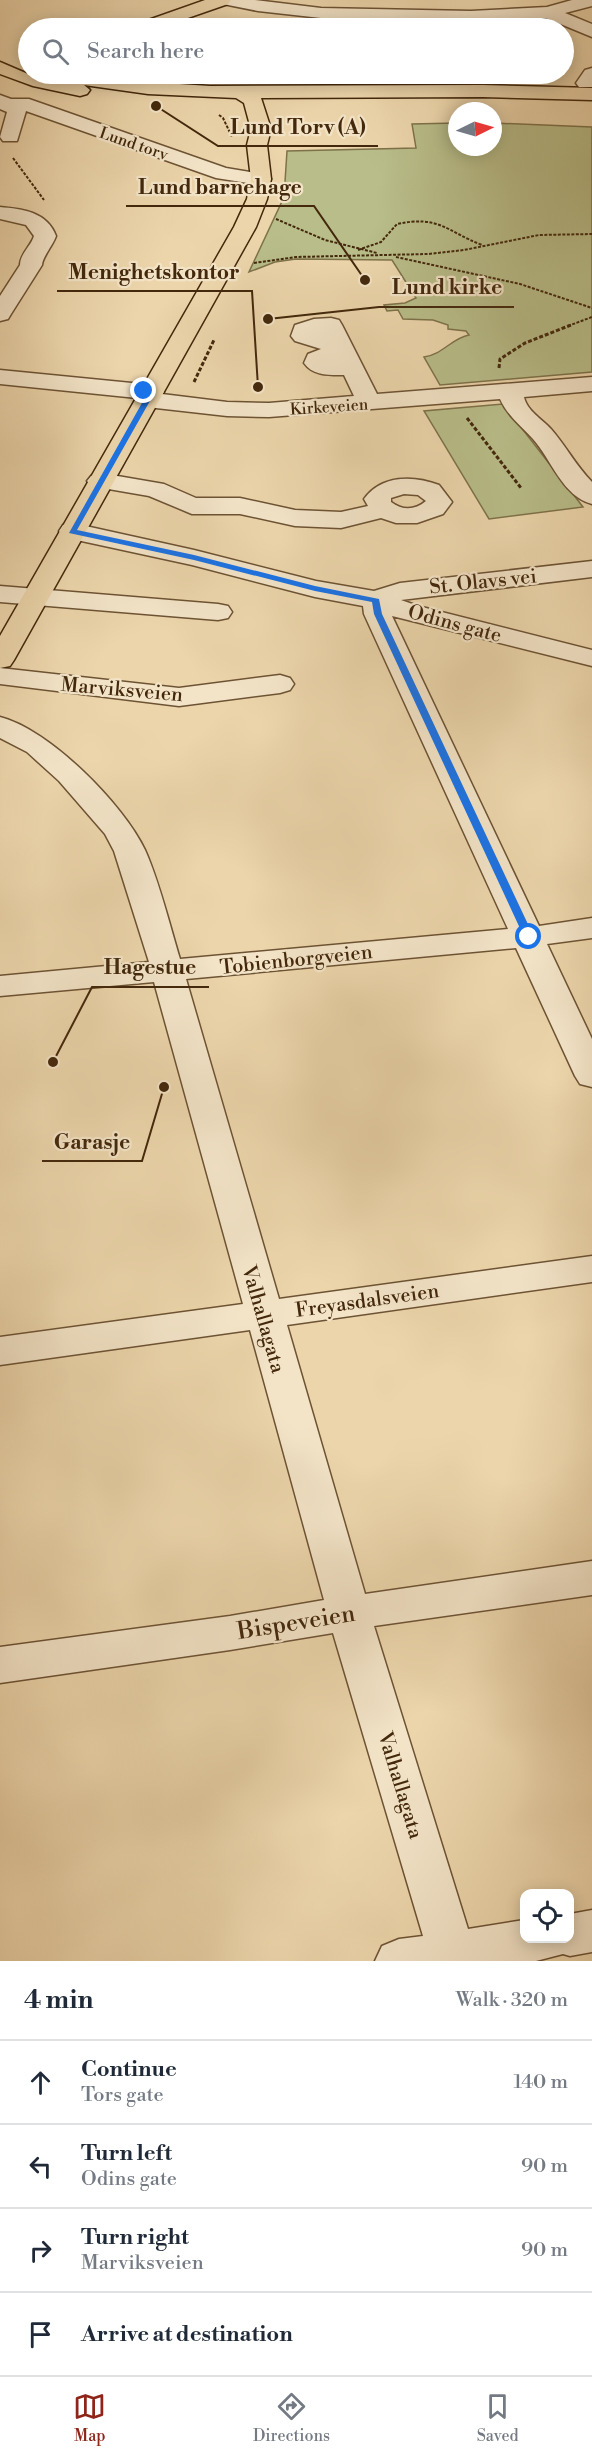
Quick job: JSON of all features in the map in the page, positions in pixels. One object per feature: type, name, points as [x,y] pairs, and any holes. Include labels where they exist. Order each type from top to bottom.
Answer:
[{"type":"main road","points":[[171,18],[222,0]]},
{"type":"main road","points":[[0,53],[15,72]]},
{"type":"main road","points":[[48,84],[104,93],[239,104],[393,91],[590,84]]},
{"type":"main road","points":[[114,84],[239,104]]},
{"type":"main road","points":[[0,660],[245,227],[257,199],[261,179],[257,145],[247,135],[239,104]]},
{"type":"street","points":[[229,0],[258,6],[321,13],[471,16],[548,12],[592,0]]},
{"type":"street","points":[[548,12],[562,18]]},
{"type":"street","points":[[574,23],[592,31]]},
{"type":"street","points":[[4,103],[17,110],[10,137]]},
{"type":"street","name":"Lund torv","points":[[4,103],[22,103],[223,174],[261,179]]},
{"type":"street","points":[[0,213],[30,219],[40,224],[45,235],[41,248],[31,259],[8,267]]},
{"type":"street","points":[[0,314],[31,265],[31,259]]},
{"type":"street","points":[[345,355],[369,403]]},
{"type":"street","points":[[0,377],[149,396]]},
{"type":"street","name":"Kirkeveien","points":[[149,396],[227,409],[268,410],[592,384]]},
{"type":"street","points":[[503,392],[513,400],[543,435],[568,472],[592,496]]},
{"type":"street","points":[[100,481],[155,489],[192,506],[240,506],[295,518],[340,520],[361,518],[383,509]]},
{"type":"street","name":"Odins gate","points":[[72,531],[194,558],[315,589],[376,600],[408,612],[592,658]]},
{"type":"street","name":"St. Olavs vei","points":[[376,600],[400,591],[592,569]]},
{"type":"street","points":[[0,594],[218,612]]},
{"type":"street","points":[[376,600],[378,614],[592,1076]]},
{"type":"street","name":"Marviksveien","points":[[0,676],[179,697],[280,684]]},
{"type":"street","name":"Valhallagata","points":[[0,726],[37,746],[70,775],[118,830],[130,851],[168,972],[349,1613],[453,1957]]},
{"type":"street","name":"Tobienborgveien","points":[[0,986],[529,937],[592,928]]},
{"type":"street","name":"Freyasdalsveien","points":[[0,1351],[592,1269]]},
{"type":"street","name":"Bispeveien","points":[[0,1665],[230,1634],[349,1613],[592,1578]]},
{"type":"street","points":[[574,1934],[592,1931]]},
{"type":"street","points":[[399,1961],[453,1957],[522,1943]]},
{"type":"path","points":[[10,137],[10,153],[56,219],[54,228],[45,235]]},
{"type":"path","points":[[270,215],[310,234],[357,250],[523,284],[561,294],[592,308]]},
{"type":"path","points":[[357,250],[376,246],[386,241],[397,224],[411,220],[431,220],[450,226],[473,242],[483,245]]},
{"type":"path","points":[[244,265],[296,257],[437,253],[539,235],[592,234]]},
{"type":"path","points":[[503,392],[500,359],[525,343],[592,317]]},
{"type":"path","points":[[451,396],[520,488]]},
{"type":"green space","points":[[448,123],[448,156],[502,156],[502,123],[592,127],[592,372],[440,385],[424,357],[469,335],[466,331],[448,329],[448,325],[433,320],[403,319],[398,310],[387,311],[384,305],[405,303],[416,298],[392,260],[296,259],[275,262],[249,272],[284,197],[287,151],[416,148],[412,124]]},
{"type":"green space","points":[[503,404],[583,507],[489,519],[424,411]]},
{"type":"place","name":"Lund Torv (A)","points":[[156,106]]},
{"type":"place","name":"Lund barnehage","points":[[365,280]]},
{"type":"place","name":"Lund kirke","points":[[268,319]]},
{"type":"place","name":"Menighetskontor","points":[[258,387]]},
{"type":"place","name":"Hagestue","points":[[53,1062]]},
{"type":"place","name":"Garasje","points":[[164,1087]]},
{"type":"route","points":[[144,391],[152,392],[72,531],[194,558],[315,589],[376,600],[378,614],[529,937]]}]
